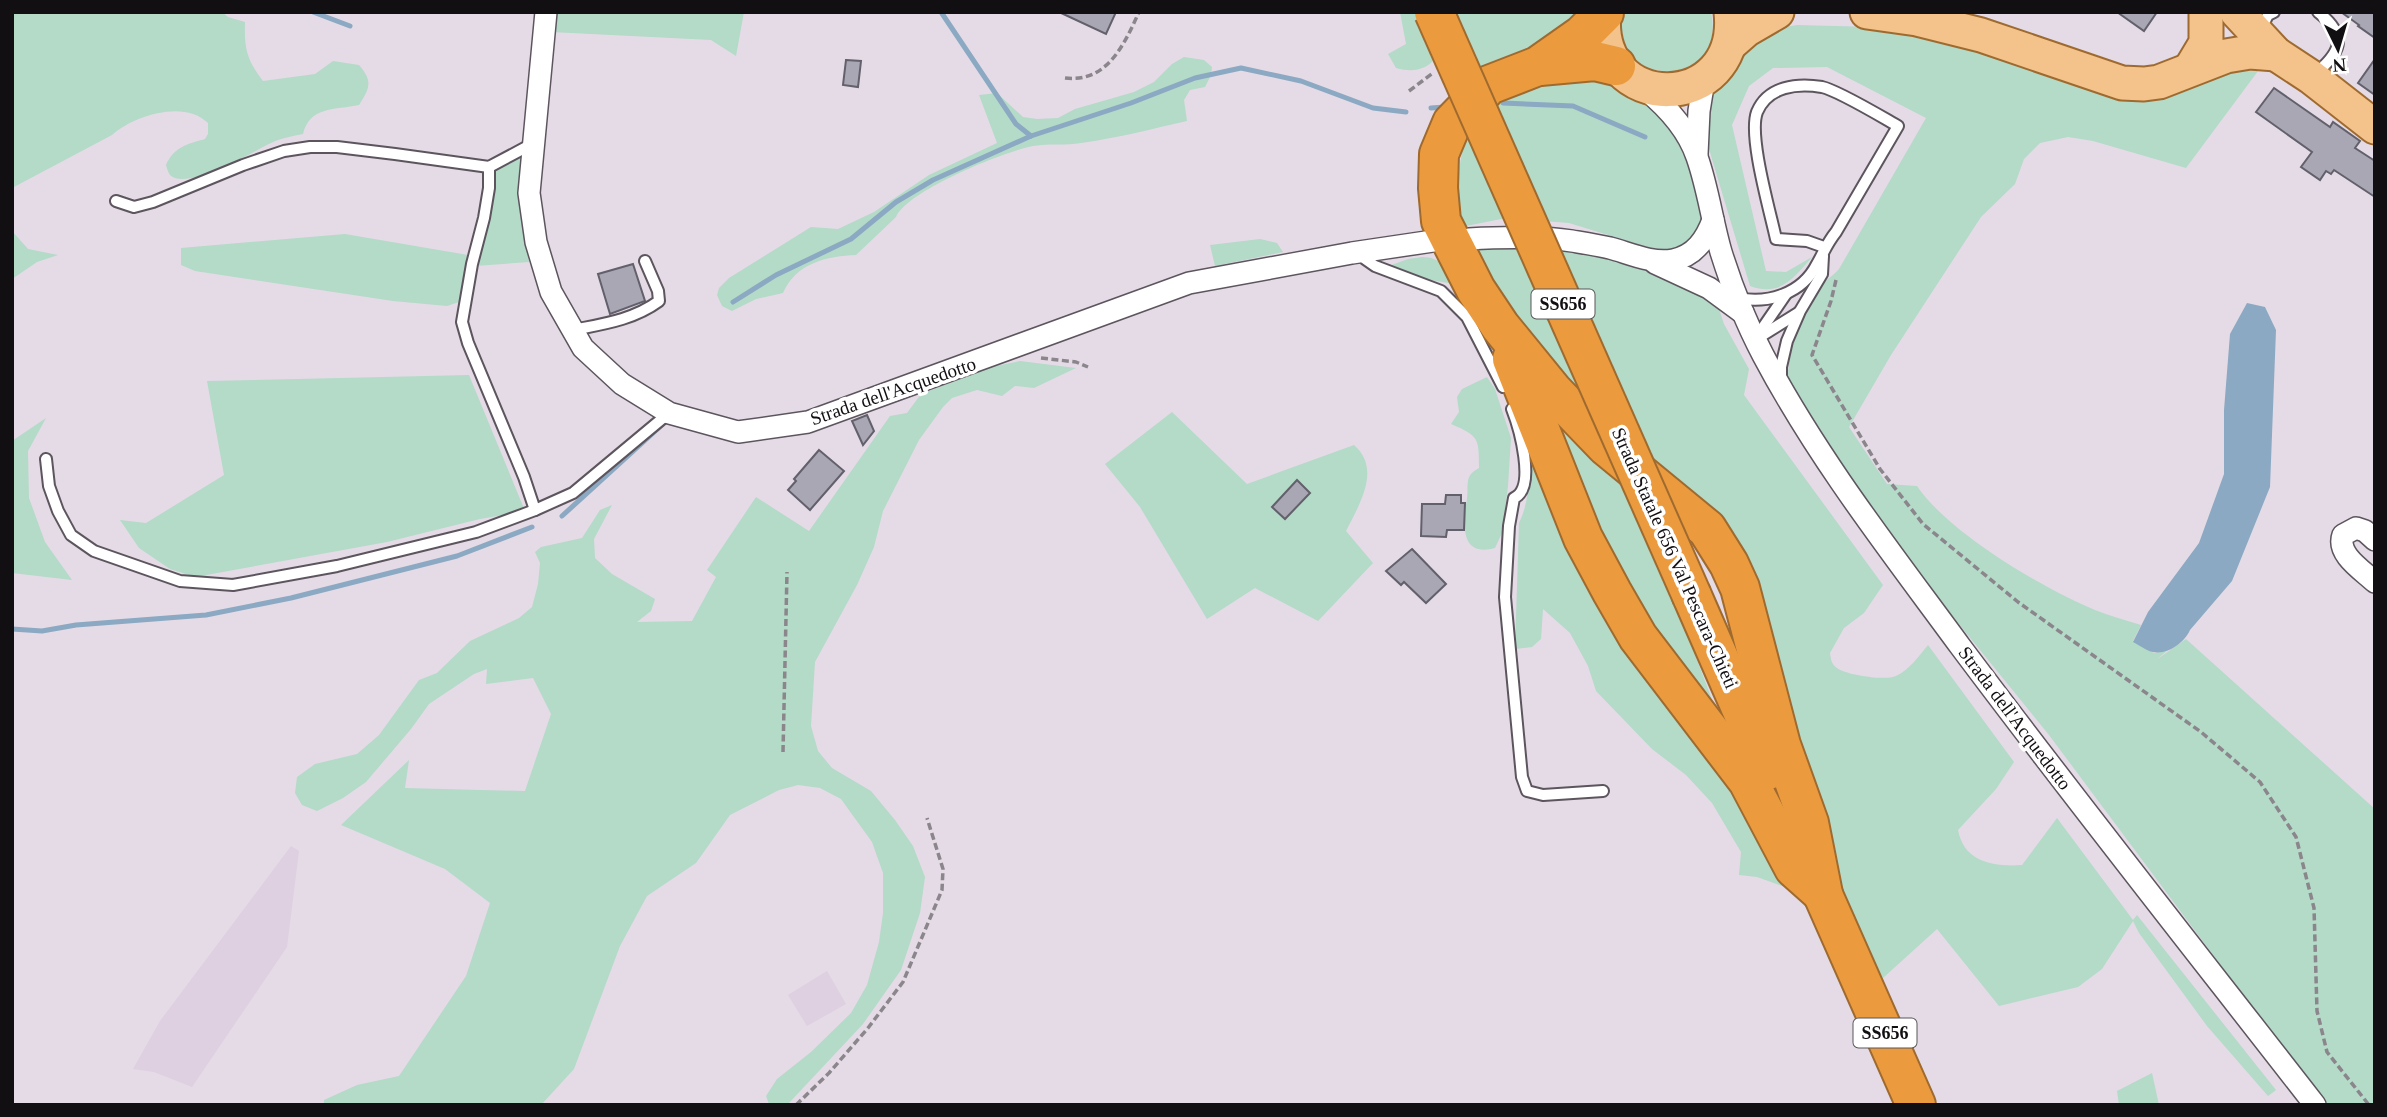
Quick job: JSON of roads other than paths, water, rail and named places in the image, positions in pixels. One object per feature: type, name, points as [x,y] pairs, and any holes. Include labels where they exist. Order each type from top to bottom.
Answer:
[{"type":"highway","name":"Strada Statale 656 Val Pescara-Chieti","points":[[1434,12],[1916,1105]]},
{"type":"highway","points":[[1604,13],[1582,35],[1538,66],[1489,85],[1452,123],[1439,153],[1441,221],[1476,290],[1500,326],[1553,391],[1606,446],[1707,530],[1729,564],[1740,588],[1781,746],[1809,823],[1823,894]]},
{"type":"highway","points":[[1538,66],[1595,61],[1628,76]]},
{"type":"highway","points":[[1500,326],[1583,538],[1607,583],[1638,637],[1748,781],[1794,869],[1823,894]]},
{"type":"main road","points":[[1604,13],[1602,31],[1606,50],[1628,76],[1662,91],[1684,89],[1704,80],[1720,64],[1730,28],[1746,30],[1777,12]]},
{"type":"main road","points":[[1867,12],[1917,19],[1981,34],[2122,83],[2144,84],[2159,82],[2228,29],[2258,27],[2311,77],[2375,127]]},
{"type":"main road","points":[[2207,45],[2250,52],[2258,27]]},
{"type":"street","name":"Strada dell'Acquedotto","points":[[545,12],[529,193],[536,242],[551,292],[583,348],[622,384],[669,413],[738,432],[808,422],[1189,283],[1362,251],[1433,242]]},
{"type":"street","name":"Strada dell'Acquedotto","points":[[1628,76],[1664,104],[1697,154]]},
{"type":"street","name":"Strada dell'Acquedotto","points":[[1704,80],[1697,154],[1713,220],[1740,306],[1781,388],[1868,521],[2044,758],[2315,1105]]},
{"type":"street","name":"Strada dell'Acquedotto","points":[[1469,239],[1502,237],[1569,241],[1607,247],[1658,261],[1673,260],[1687,255],[1699,246],[1708,234],[1713,220]]},
{"type":"street","name":"Strada dell'Acquedotto","points":[[1643,257],[1740,306]]},
{"type":"street","points":[[2375,540],[2365,531],[2356,528],[2343,535],[2341,544],[2344,552],[2375,582]]},
{"type":"lane","points":[[2311,77],[2330,61],[2338,48],[2339,38],[2332,24],[2318,12]]},
{"type":"lane","points":[[1740,306],[1786,294],[1804,282],[1817,266],[1824,247],[1836,232],[1899,126],[1824,87],[1788,86],[1771,93],[1757,112],[1755,134],[1776,239],[1807,242],[1824,247]]},
{"type":"lane","points":[[116,201],[134,207],[153,202],[284,151],[310,147],[349,148],[489,167],[534,143]]},
{"type":"lane","points":[[489,167],[484,218],[472,264],[462,323],[535,510]]},
{"type":"lane","points":[[1781,388],[1787,341],[1800,311],[1822,274],[1824,247]]},
{"type":"lane","points":[[1362,251],[1365,260],[1375,266],[1441,291],[1467,317],[1496,370],[1514,412],[1524,454],[1525,486],[1522,493],[1514,498],[1509,526],[1505,597],[1522,777],[1527,791],[1543,795],[1603,791]]},
{"type":"lane","points":[[573,330],[625,319],[659,301],[658,291],[645,261]]},
{"type":"lane","points":[[1755,339],[1786,294]]},
{"type":"lane","points":[[1755,339],[1800,311]]},
{"type":"lane","points":[[46,459],[49,486],[58,511],[71,535],[94,551],[180,582],[233,585],[337,566],[476,532],[535,510],[573,493],[669,413]]},
{"type":"water","points":[[2247,303],[2265,307],[2276,330],[2270,487],[2232,581],[2180,643],[2164,652],[2151,651],[2133,642],[2148,612],[2199,543],[2224,474],[2224,410],[2230,334]]},
{"type":"waterway","points":[[313,12],[350,26]]},
{"type":"waterway","points":[[941,12],[1016,124],[1031,136]]},
{"type":"waterway","points":[[733,302],[776,275],[851,239],[896,202],[933,180],[1031,136],[1131,103],[1195,78],[1241,68],[1301,81],[1373,108],[1406,112]]},
{"type":"waterway","points":[[1503,103],[1573,106],[1645,137]]},
{"type":"waterway","points":[[1431,108],[1445,107]]},
{"type":"waterway","points":[[562,516],[663,424]]},
{"type":"waterway","points":[[12,629],[42,631],[76,625],[206,615],[291,598],[457,556],[532,527]]}]
